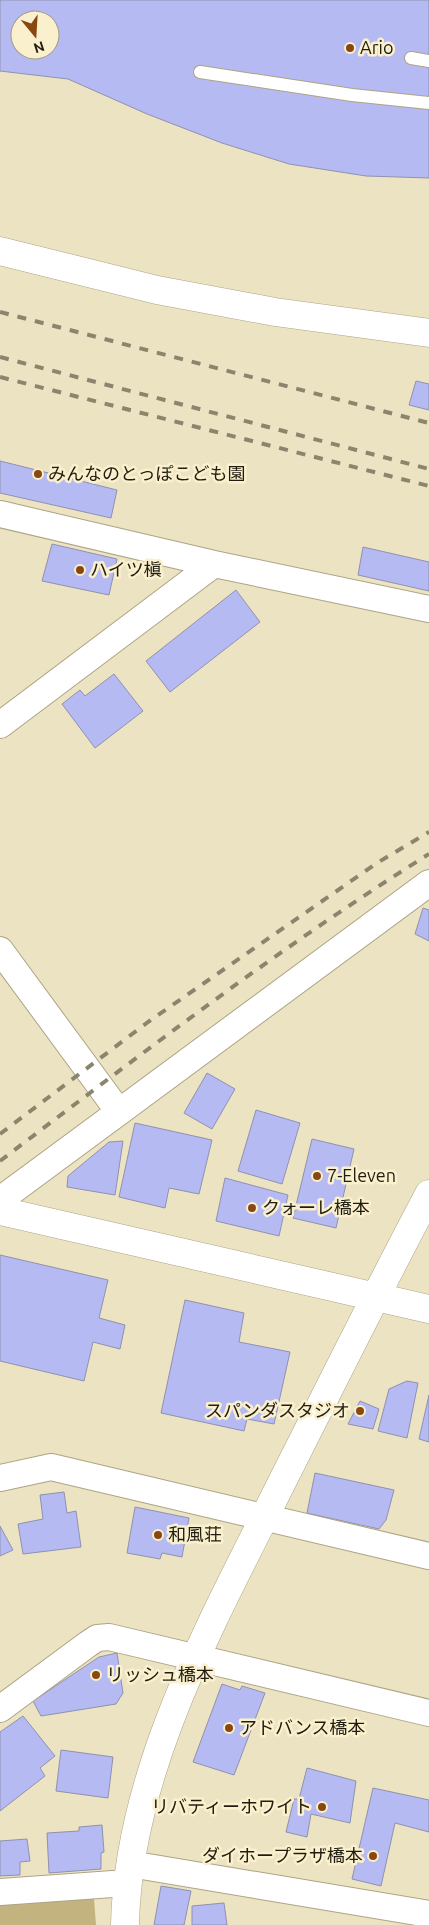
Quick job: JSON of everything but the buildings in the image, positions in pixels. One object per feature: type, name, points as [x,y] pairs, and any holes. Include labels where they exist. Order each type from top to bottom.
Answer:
[{"type":"street","points":[[0,251],[157,290],[275,312],[429,333]]},
{"type":"street","points":[[0,514],[214,564],[429,609]]},
{"type":"street","points":[[0,725],[214,564]]},
{"type":"street","points":[[0,1200],[429,883]]},
{"type":"street","points":[[0,950],[119,1112]]},
{"type":"street","points":[[125,1925],[129,1873],[140,1816],[162,1738],[232,1580],[375,1296],[429,1194]]},
{"type":"street","points":[[0,1211],[429,1309]]},
{"type":"street","points":[[0,1478],[51,1467],[429,1556]]},
{"type":"street","points":[[0,1709],[97,1638],[109,1637],[429,1713]]},
{"type":"street","points":[[0,1892],[129,1873],[429,1914]]},
{"type":"lane","points":[[411,58],[429,61]]},
{"type":"lane","points":[[200,72],[352,95],[429,103]]},
{"type":"shaded area","points":[[57,1898],[94,1899],[96,1925],[0,1925],[0,1902]]},
{"type":"railway","points":[[0,312],[429,423]]},
{"type":"railway","points":[[0,357],[429,469]]},
{"type":"railway","points":[[0,377],[429,486]]},
{"type":"railway","points":[[0,1134],[148,1022],[377,863],[429,832]]},
{"type":"railway","points":[[0,1161],[265,964],[429,854]]},
{"type":"place","name":"Ario","points":[[350,48]]},
{"type":"place","name":"みんなのとっぽこども園","points":[[38,474]]},
{"type":"place","name":"ハイツ槇","points":[[80,570]]},
{"type":"place","name":"7-Eleven","points":[[317,1176]]},
{"type":"place","name":"クォーレ橋本","points":[[252,1208]]},
{"type":"place","name":"スパンダスタジオ","points":[[360,1411]]},
{"type":"place","name":"和風荘","points":[[158,1535]]},
{"type":"place","name":"リッシュ橋本","points":[[96,1675]]},
{"type":"place","name":"アドバンス橋本","points":[[229,1728]]},
{"type":"place","name":"リバティーホワイト","points":[[322,1807]]},
{"type":"place","name":"ダイホープラザ橋本","points":[[373,1856]]}]
